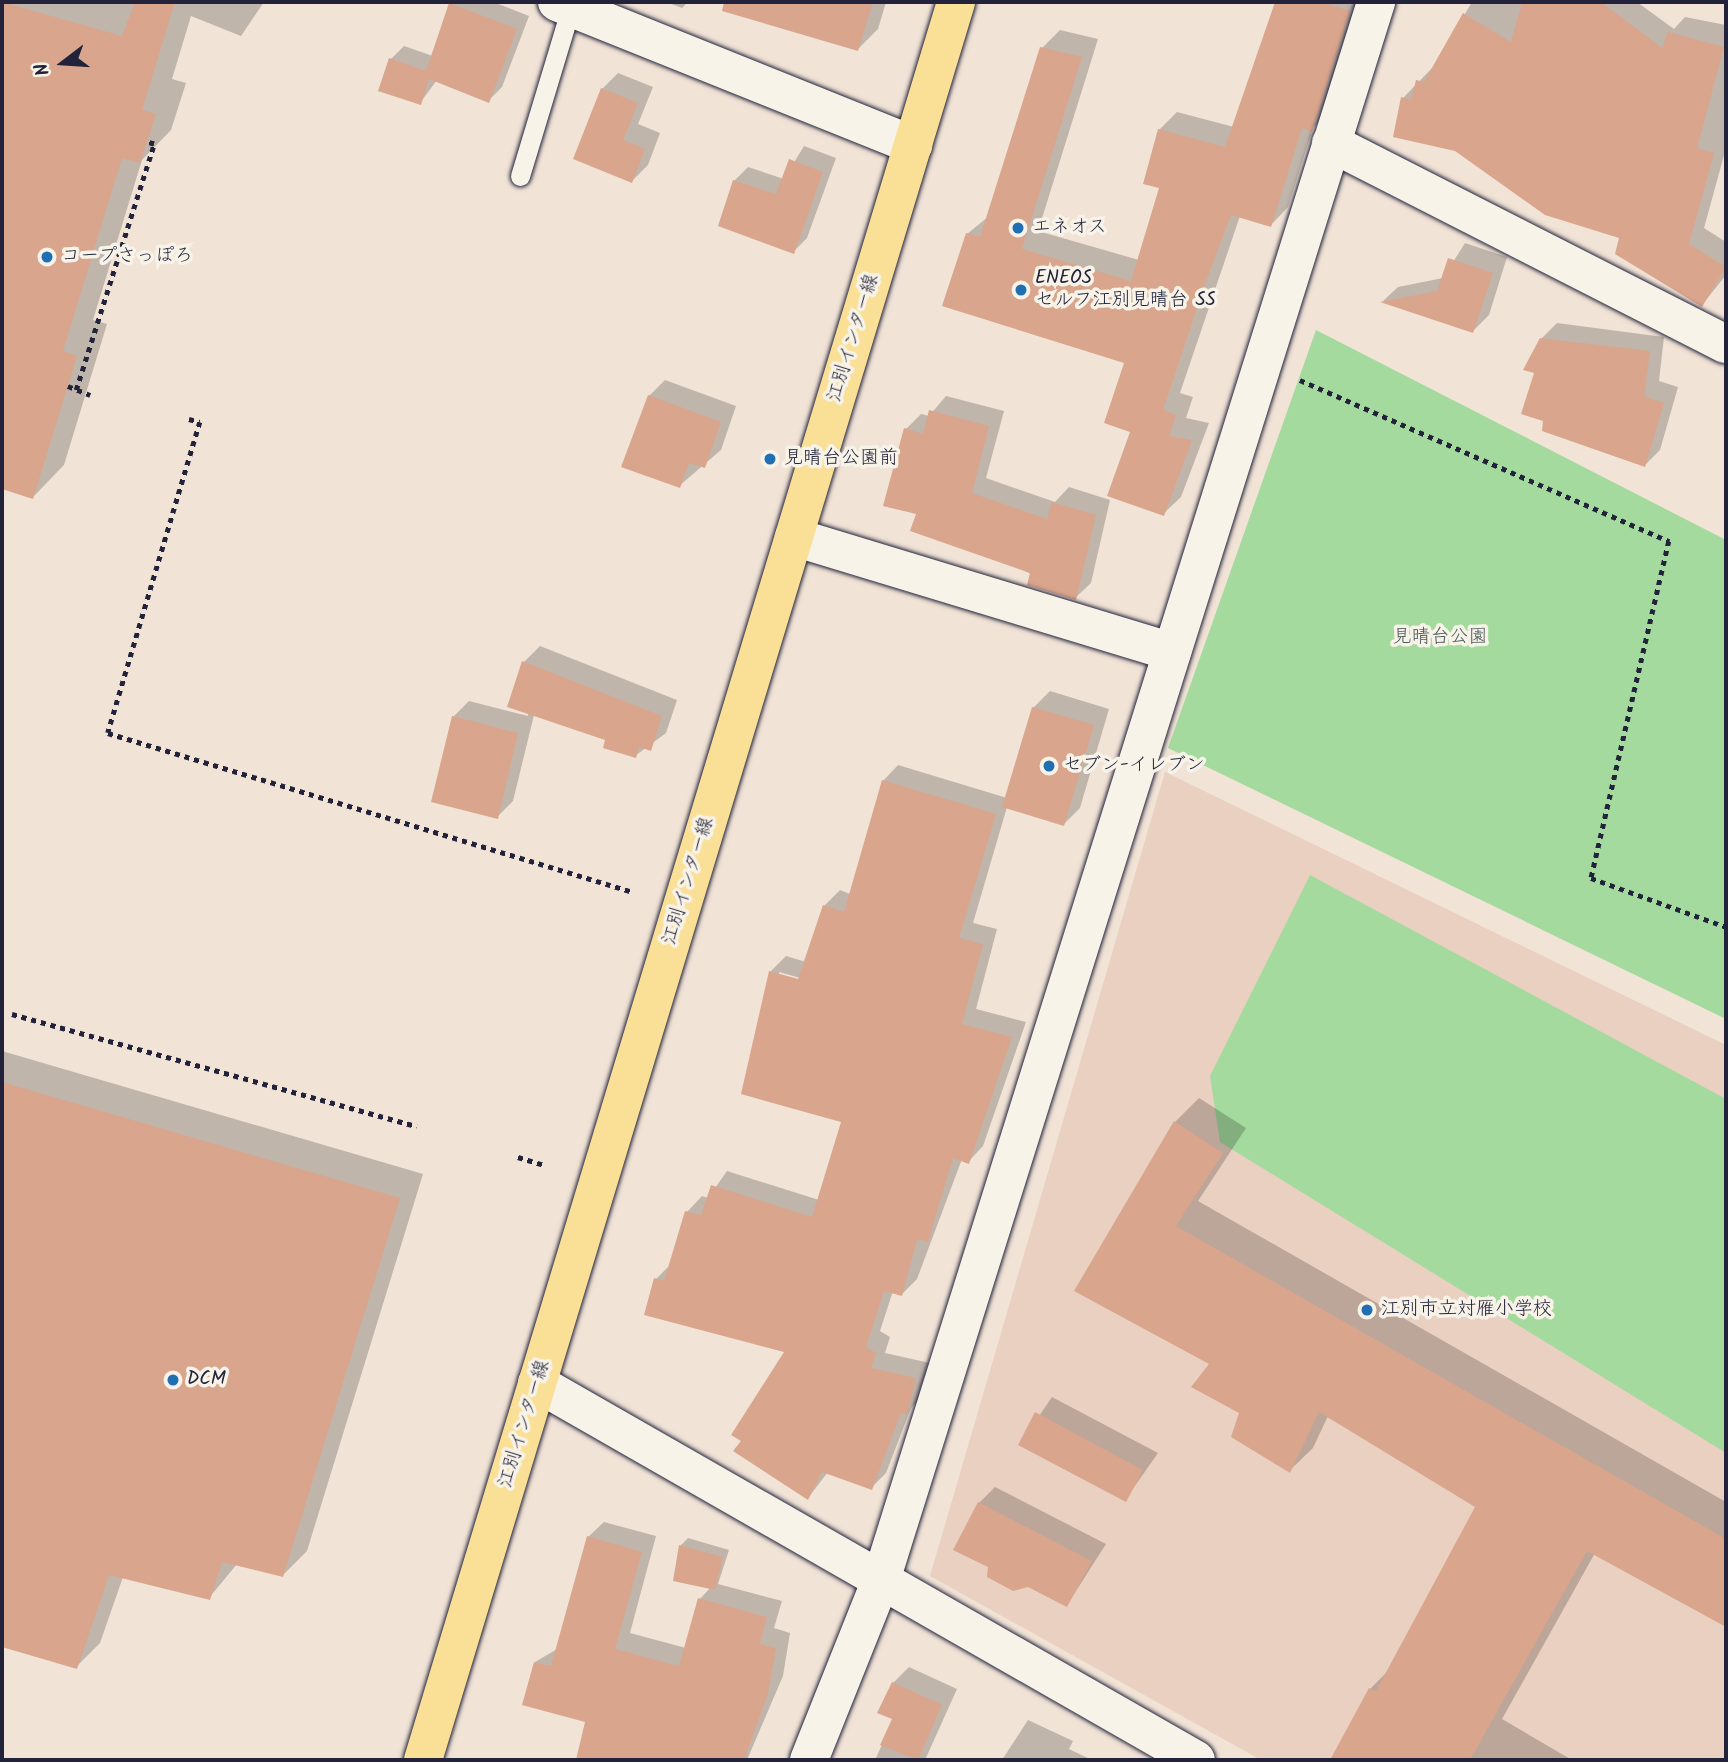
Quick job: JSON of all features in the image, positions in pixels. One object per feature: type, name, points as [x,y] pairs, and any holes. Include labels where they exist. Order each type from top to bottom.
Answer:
[{"type":"main road","name":"江別インター線","points":[[423,1760],[956,2]]},
{"type":"street","points":[[809,1760],[881,1580],[1376,2]]},
{"type":"street","points":[[567,4],[913,145]]},
{"type":"street","points":[[1331,143],[1726,344]]},
{"type":"street","points":[[794,537],[1172,652]]},
{"type":"street","points":[[537,1382],[881,1580],[1137,1745],[1196,1760]]},
{"type":"lane","points":[[520,176],[567,4]]},
{"type":"path","points":[[76,390],[155,144],[147,142]]},
{"type":"path","points":[[1296,378],[1669,541],[1591,878],[1726,927]]},
{"type":"path","points":[[68,386],[90,395]]},
{"type":"path","points":[[189,419],[200,422],[108,733],[633,892]]},
{"type":"path","points":[[12,1014],[417,1126]]},
{"type":"path","points":[[518,1157],[544,1165]]},
{"type":"shaded area","name":"江別市立対雁小学校","points":[[1165,772],[1726,1045],[1726,1760],[1261,1760],[930,1576]]},
{"type":"green space","name":"見晴台公園","points":[[1316,330],[1726,540],[1726,1019],[1168,748]]},
{"type":"green space","points":[[1310,875],[1726,1099],[1726,1453],[1220,1142],[1210,1076]]},
{"type":"building","name":"コープさっぽろ","points":[[2,2],[122,36],[135,2],[175,2],[142,110],[156,114],[140,163],[122,158],[63,351],[77,356],[33,499],[2,489]]},
{"type":"building","points":[[724,2],[873,2],[858,51],[722,11]]},
{"type":"building","points":[[1275,2],[1321,2],[1350,11],[1312,132],[1302,128],[1271,227],[1231,215],[1205,284],[1163,410],[1176,415],[1169,436],[1192,440],[1164,516],[1107,496],[1130,432],[1104,423],[1124,363],[942,306],[966,233],[980,237],[1040,47],[1082,57],[1022,249],[1131,281],[1159,188],[1143,184],[1158,129],[1225,147]]},
{"type":"building","points":[[1522,2],[1601,2],[1662,48],[1668,32],[1724,47],[1697,148],[1714,153],[1689,244],[1726,267],[1702,307],[1615,254],[1619,238],[1545,215],[1455,151],[1393,137],[1401,97],[1411,100],[1416,80],[1424,82],[1463,13],[1511,42]]},
{"type":"building","points":[[449,3],[517,29],[489,103],[429,79],[421,105],[378,91],[389,58],[426,71]]},
{"type":"building","points":[[601,88],[638,103],[623,140],[645,149],[632,183],[573,159]]},
{"type":"building","points":[[789,159],[823,172],[794,254],[718,226],[733,180],[776,194]]},
{"type":"building","points":[[1448,258],[1493,273],[1473,333],[1380,302],[1437,291]]},
{"type":"building","points":[[1540,338],[1650,351],[1644,396],[1664,403],[1645,467],[1542,431],[1543,421],[1521,414],[1534,373],[1523,370]]},
{"type":"building","points":[[648,395],[721,422],[705,468],[689,463],[680,488],[621,467]]},
{"type":"building","points":[[929,410],[989,426],[972,493],[1047,519],[1052,502],[1096,515],[1076,600],[1027,585],[1030,573],[910,531],[916,514],[883,506],[904,428],[923,434]]},
{"type":"building","points":[[522,661],[662,716],[651,751],[639,747],[636,758],[603,748],[605,740],[507,707]]},
{"type":"building","points":[[1032,707],[1094,725],[1064,826],[1002,807]]},
{"type":"building","points":[[452,716],[518,733],[498,819],[431,802]]},
{"type":"building","points":[[882,780],[996,814],[959,938],[983,944],[962,1024],[1012,1037],[969,1164],[953,1158],[928,1242],[917,1239],[902,1296],[884,1291],[866,1347],[876,1353],[871,1368],[916,1378],[907,1414],[901,1413],[872,1490],[822,1472],[808,1500],[733,1451],[741,1441],[731,1435],[784,1352],[644,1315],[654,1278],[664,1281],[685,1211],[701,1215],[711,1185],[812,1217],[841,1122],[741,1094],[769,971],[798,979],[823,905],[844,912]]},
{"type":"building","name":"DCM","points":[[2,1082],[400,1198],[283,1577],[222,1562],[210,1600],[109,1575],[77,1669],[2,1647]]},
{"type":"building","points":[[1174,1121],[1223,1153],[1176,1226],[1726,1539],[1726,1627],[1587,1551],[1470,1760],[1330,1760],[1369,1688],[1376,1691],[1475,1507],[1319,1412],[1290,1473],[1231,1437],[1239,1413],[1191,1387],[1209,1364],[1074,1291]]},
{"type":"building","points":[[1035,1412],[1143,1470],[1126,1502],[1018,1445]]},
{"type":"building","points":[[978,1502],[1092,1561],[1067,1607],[1028,1587],[1013,1591],[987,1577],[988,1567],[953,1550]]},
{"type":"building","points":[[587,1536],[642,1552],[615,1649],[679,1666],[698,1598],[767,1617],[760,1644],[776,1648],[768,1693],[744,1760],[576,1760],[585,1722],[522,1705],[534,1662],[551,1666]]},
{"type":"building","points":[[679,1545],[723,1557],[715,1590],[673,1581]]},
{"type":"building","points":[[892,1682],[942,1705],[918,1760],[880,1745],[892,1719],[877,1713]]},
{"type":"place","name":"エネオス","points":[[1018,228]]},
{"type":"place","name":"コープさっぽろ","points":[[47,257]]},
{"type":"place","name":"ENEOS セルフ江別見晴台 SS","points":[[1021,290]]},
{"type":"place","name":"見晴台公園前","points":[[770,459]]},
{"type":"place","name":"セブン-イレブン","points":[[1049,766]]},
{"type":"place","name":"江別市立対雁小学校","points":[[1367,1310]]},
{"type":"place","name":"DCM","points":[[173,1380]]}]
